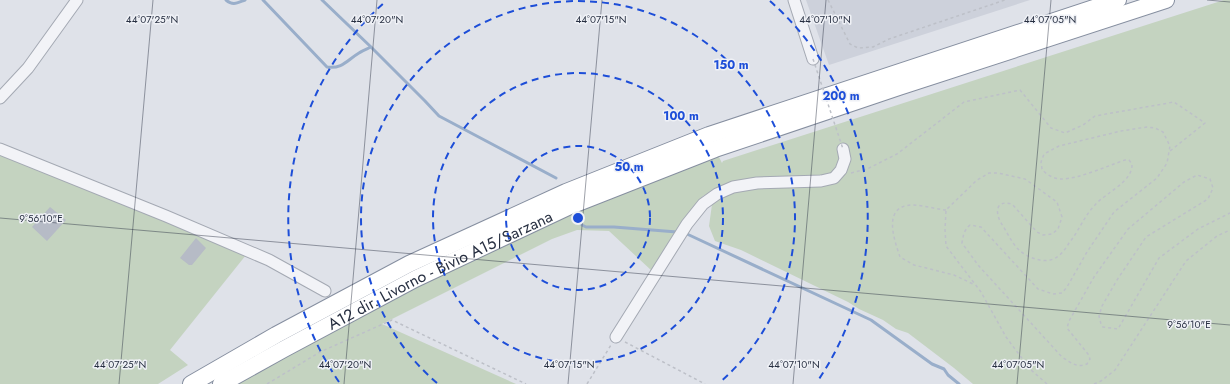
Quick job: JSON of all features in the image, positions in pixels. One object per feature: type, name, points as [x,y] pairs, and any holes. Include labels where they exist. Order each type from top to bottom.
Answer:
[{"type":"highway","points":[[191,384],[276,335],[409,264],[566,192],[709,135],[1118,0]]},
{"type":"highway","name":"A12 dir. Livorno - Bivio A15/Sarzana","points":[[221,384],[415,279],[570,206],[722,147],[899,86],[1166,0]]},
{"type":"street","points":[[0,98],[28,68],[77,0]]},
{"type":"street","points":[[794,0],[813,59]]},
{"type":"street","points":[[0,149],[166,216],[269,260],[325,291]]},
{"type":"street","points":[[616,337],[687,224],[703,204],[717,194],[733,187],[757,183],[821,182],[834,178],[841,170],[845,159],[843,149]]},
{"type":"path","points":[[828,0],[850,44],[858,48],[873,47],[889,40],[1005,0]]},
{"type":"path","points":[[813,59],[843,149]]},
{"type":"path","points":[[834,178],[867,169],[897,154],[964,102],[1020,90],[1051,128],[1065,133],[1082,125],[1095,116],[1174,102],[1204,123],[1169,152]]},
{"type":"path","points":[[1047,384],[1030,369],[1006,337],[981,292],[946,246],[946,210],[977,180],[989,173],[998,173],[1025,179],[1057,202],[1062,217],[1058,229],[1052,234],[1043,235],[1037,232],[1012,204],[1001,204],[997,213],[1000,222],[1018,249],[1029,258],[1043,260],[1056,258],[1070,243],[1095,204],[1112,192],[1131,174],[1132,164],[1129,160],[1125,160],[1074,178],[1060,179],[1047,174],[1042,169],[1041,162],[1044,154],[1059,146],[1121,131],[1147,127],[1156,128],[1163,132],[1170,146],[1167,163],[1157,178],[1114,212],[1062,293],[1053,294],[1038,289],[981,227],[970,225],[966,229],[962,243],[978,266],[1062,357],[1072,365],[1082,366],[1087,364],[1090,359],[1088,354],[1067,328],[1069,321],[1094,277],[1128,229],[1184,182],[1197,175],[1210,179],[1213,188],[1208,199],[1146,237],[1117,280],[1102,306],[1099,316],[1100,324],[1104,327],[1112,329],[1118,329],[1159,258],[1198,229],[1230,213]]},
{"type":"path","points":[[946,210],[913,205],[896,211],[892,229],[900,257],[914,265],[954,275],[975,284]]},
{"type":"path","points":[[1094,384],[1101,381],[1115,370],[1186,261],[1217,236],[1230,230]]},
{"type":"path","points":[[267,384],[320,352],[392,320],[526,384]]},
{"type":"path","points":[[587,384],[616,337],[705,384]]},
{"type":"shaded area","points":[[806,0],[1030,0],[829,65]]},
{"type":"green space","points":[[1224,0],[1230,0],[1230,384],[973,384],[908,333],[896,329],[883,320],[848,302],[741,250],[715,241],[709,226],[714,190],[703,196],[652,271],[609,231],[577,230],[552,239],[382,324],[516,384],[221,384],[415,279],[715,149],[722,163],[723,161]]},
{"type":"green space","points":[[0,153],[246,255],[170,350],[188,365],[158,384],[0,384]]},
{"type":"building","points":[[50,207],[66,220],[47,241],[32,227]]},
{"type":"building","points":[[196,238],[206,248],[192,265],[189,265],[180,258]]},
{"type":"waterway","points":[[226,0],[233,3],[245,0]]},
{"type":"waterway","points":[[263,0],[327,67],[337,67],[360,52],[371,47],[439,116],[556,178]]},
{"type":"waterway","points":[[322,0],[371,47]]},
{"type":"waterway","points":[[577,212],[582,225],[586,227],[614,227],[677,232]]},
{"type":"waterway","points":[[687,234],[871,320],[932,364],[944,369],[948,375],[959,384]]}]
